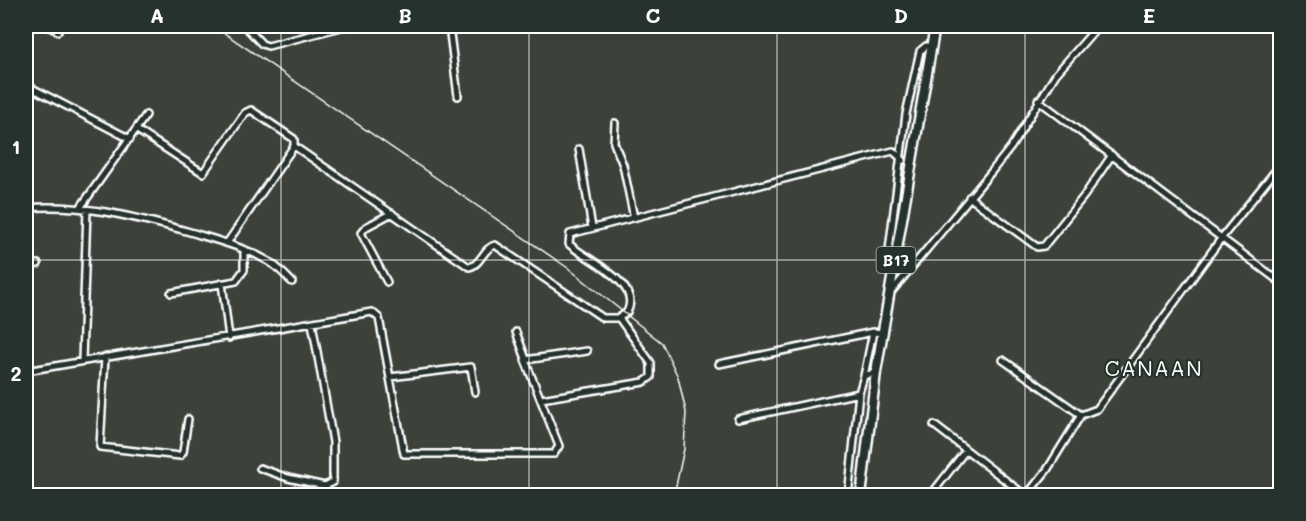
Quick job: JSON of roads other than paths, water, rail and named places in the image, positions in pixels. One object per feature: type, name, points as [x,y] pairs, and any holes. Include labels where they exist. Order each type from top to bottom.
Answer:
[{"type":"main road","name":"B17","points":[[861,495],[876,372],[878,332],[890,293],[935,26]]},
{"type":"street","points":[[46,26],[58,31]]},
{"type":"street","points":[[245,26],[262,44],[268,46],[345,26]]},
{"type":"street","points":[[449,26],[458,96]]},
{"type":"street","points":[[890,293],[1011,147],[1056,74],[1098,26]]},
{"type":"street","points":[[892,282],[889,250],[903,160],[906,114],[920,51],[926,45],[931,46]]},
{"type":"street","points":[[26,85],[130,139]]},
{"type":"street","points":[[1038,100],[1171,201],[1223,236],[1281,282]]},
{"type":"street","points":[[137,130],[203,173],[245,113],[251,110],[294,139],[294,146],[227,243]]},
{"type":"street","points":[[80,208],[146,115]]},
{"type":"street","points":[[615,123],[614,143],[622,165],[634,218]]},
{"type":"street","points":[[294,146],[469,267],[475,266],[490,247],[495,245],[603,318],[619,318],[629,308],[629,292],[619,280],[568,244],[570,234],[903,148]]},
{"type":"street","points":[[579,149],[592,228]]},
{"type":"street","points":[[893,150],[903,160]]},
{"type":"street","points":[[969,196],[1036,247],[1044,246],[1084,196],[1112,155]]},
{"type":"street","points":[[934,425],[1026,495],[1047,470],[1081,416],[1096,409],[1223,236],[1281,165]]},
{"type":"street","points":[[26,208],[80,208],[128,215],[227,243],[271,262],[292,282]]},
{"type":"street","points":[[82,360],[87,210]]},
{"type":"street","points":[[387,282],[362,233],[366,227],[392,213]]},
{"type":"street","points":[[171,293],[236,280],[244,270],[244,251]]},
{"type":"street","points":[[26,266],[38,264]]},
{"type":"street","points":[[222,284],[229,338]]},
{"type":"street","points":[[26,371],[372,312],[376,315],[390,376],[401,447],[407,455],[554,454],[559,446],[542,399],[524,361],[526,359],[516,332]]},
{"type":"street","points":[[542,399],[644,382],[651,377],[651,363],[619,318]]},
{"type":"street","points":[[260,468],[288,478],[325,486],[333,482],[333,442],[312,323]]},
{"type":"street","points":[[718,364],[878,332],[859,393],[848,495]]},
{"type":"street","points":[[526,359],[587,351]]},
{"type":"street","points":[[105,357],[100,447],[180,456],[183,452],[188,419]]},
{"type":"street","points":[[1003,360],[1081,416]]},
{"type":"street","points":[[390,376],[471,367],[476,392]]},
{"type":"street","points":[[864,376],[876,372]]},
{"type":"street","points":[[738,419],[859,393]]},
{"type":"street","points":[[930,495],[966,450]]},
{"type":"waterway","points":[[940,425],[946,431]]},
{"type":"waterway","points":[[980,457],[987,463]]},
{"type":"railway","points":[[214,26],[568,268],[662,343],[678,377],[686,412],[684,449],[676,486],[670,496]]},
{"type":"district","name":"CANAAN","points":[[1154,369]]}]
